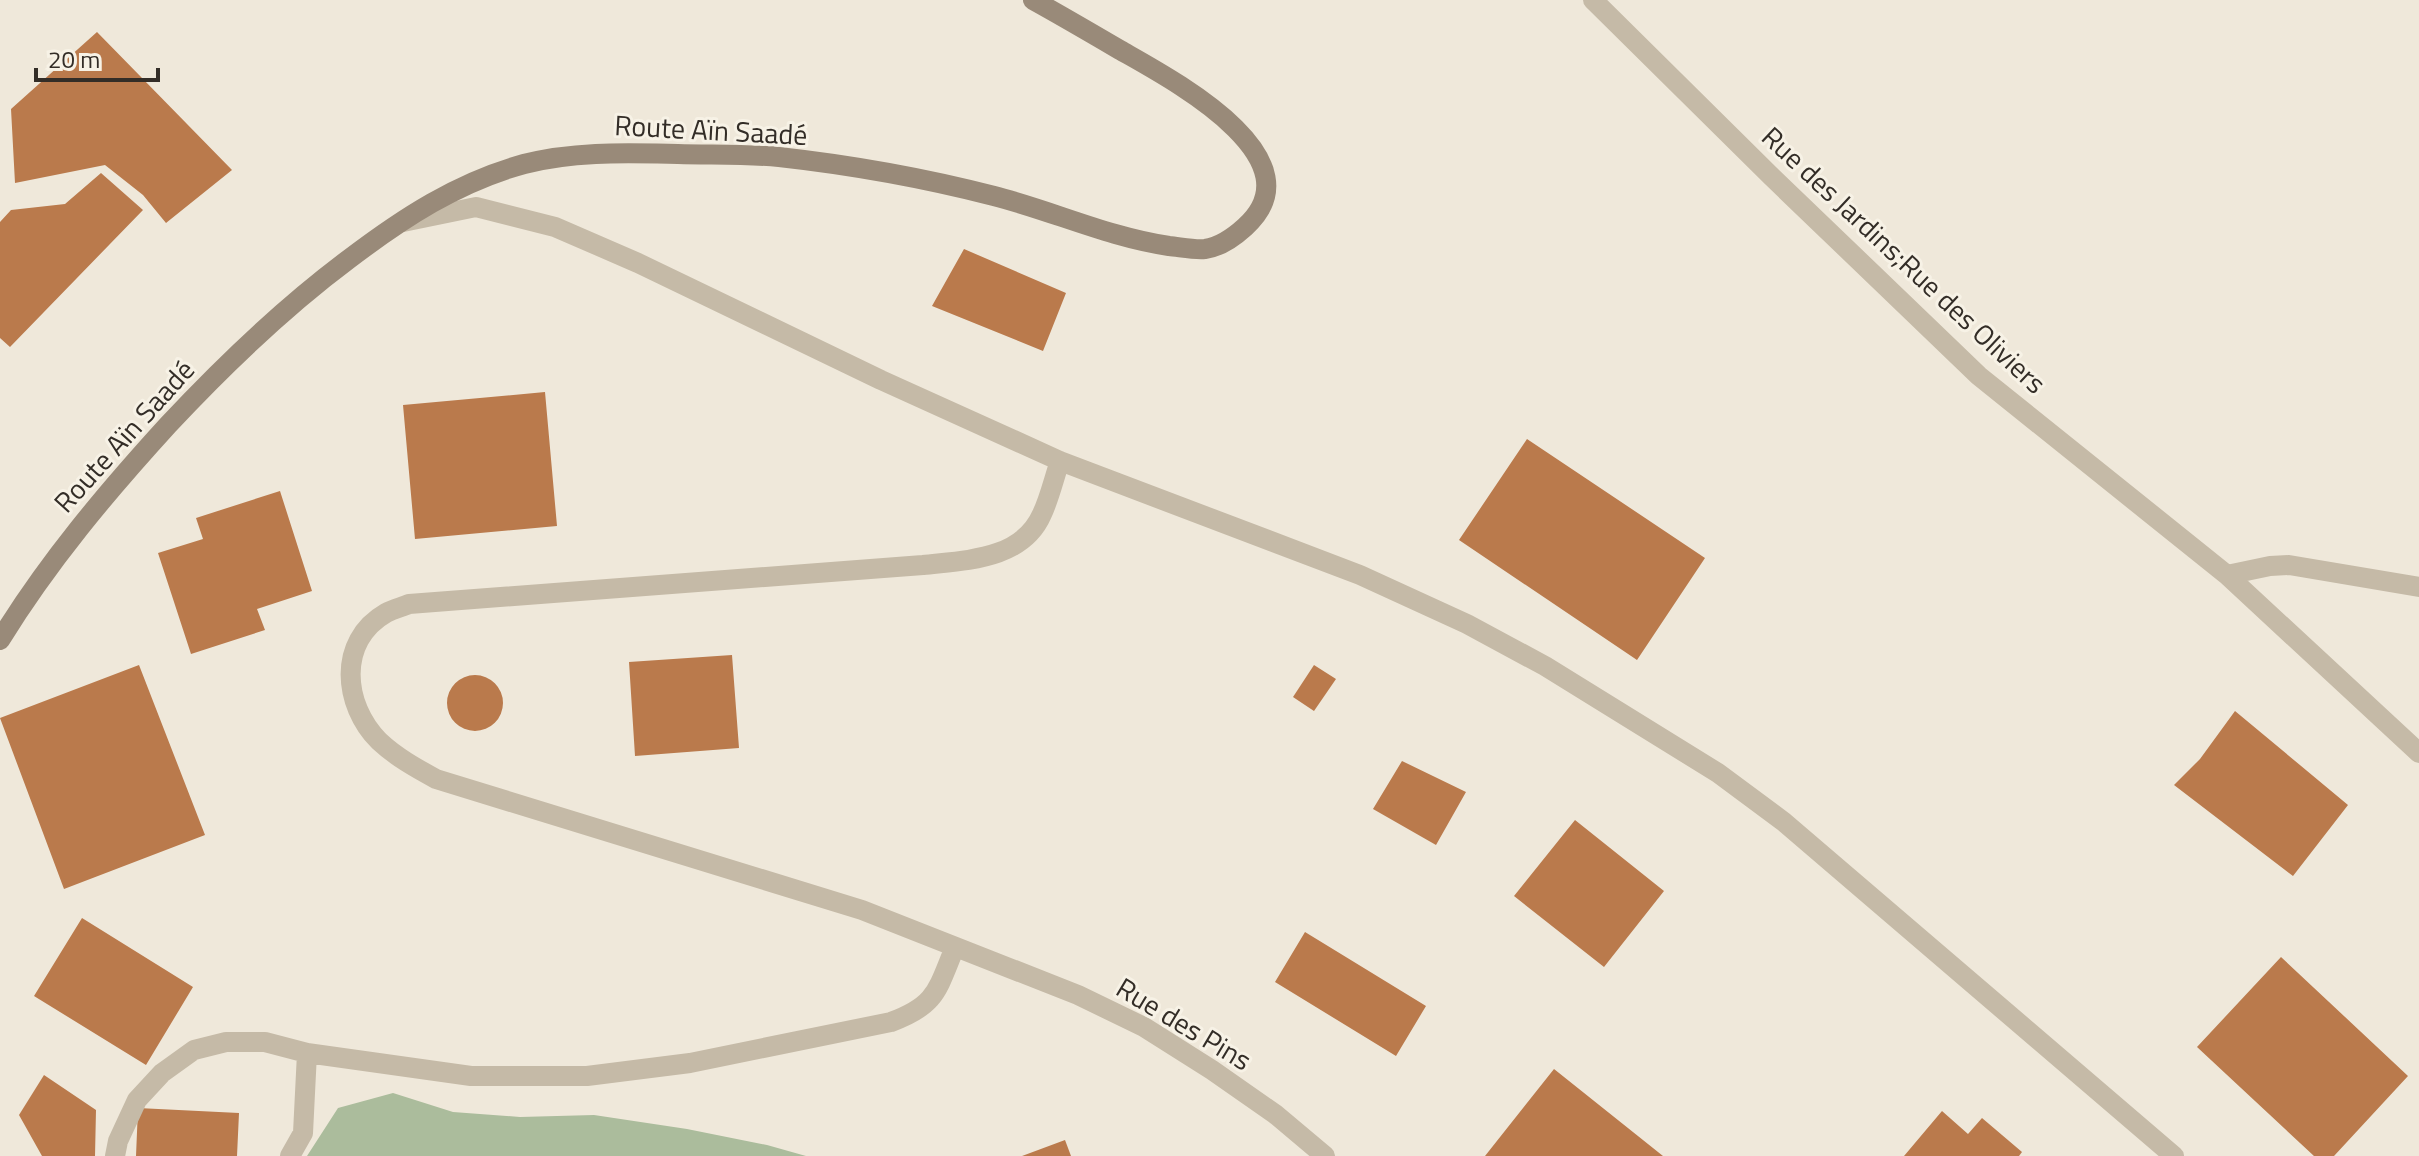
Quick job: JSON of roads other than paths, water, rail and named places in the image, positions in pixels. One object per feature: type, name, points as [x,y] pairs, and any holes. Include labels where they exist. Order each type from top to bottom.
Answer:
[{"type":"street","name":"Route Aïn Saadé","points":[[0,640],[51,562],[90,514],[246,344],[301,295],[395,224],[453,191],[498,172],[575,155],[620,153],[776,157],[899,175],[996,197],[1128,238],[1175,247],[1212,247],[1250,223],[1262,207],[1265,177],[1253,150],[1232,124],[1179,84],[1033,0]]},
{"type":"street","name":"Rue des Jardins;Rue des Oliviers","points":[[1593,0],[1979,376],[2227,575],[2419,753]]},
{"type":"street","points":[[395,224],[476,207],[555,227],[1060,461],[1360,575],[1467,624],[1661,736],[1784,822],[2174,1156]]},
{"type":"street","name":"Rue des Pins","points":[[1060,461],[1037,524],[1015,545],[993,554],[908,566],[409,604],[386,612],[355,645],[349,682],[357,708],[377,739],[399,758],[436,779],[862,910],[1078,995],[1144,1027],[1275,1114],[1325,1156]]},
{"type":"street","points":[[2227,575],[2289,565],[2419,587]]},
{"type":"street","points":[[115,1156],[118,1141],[137,1100],[162,1073],[194,1050],[226,1042],[265,1042],[307,1053],[471,1076],[587,1076],[690,1063],[891,1022],[905,1016],[927,1004],[935,994],[955,947]]},
{"type":"street","points":[[290,1156],[303,1133],[307,1053]]}]
